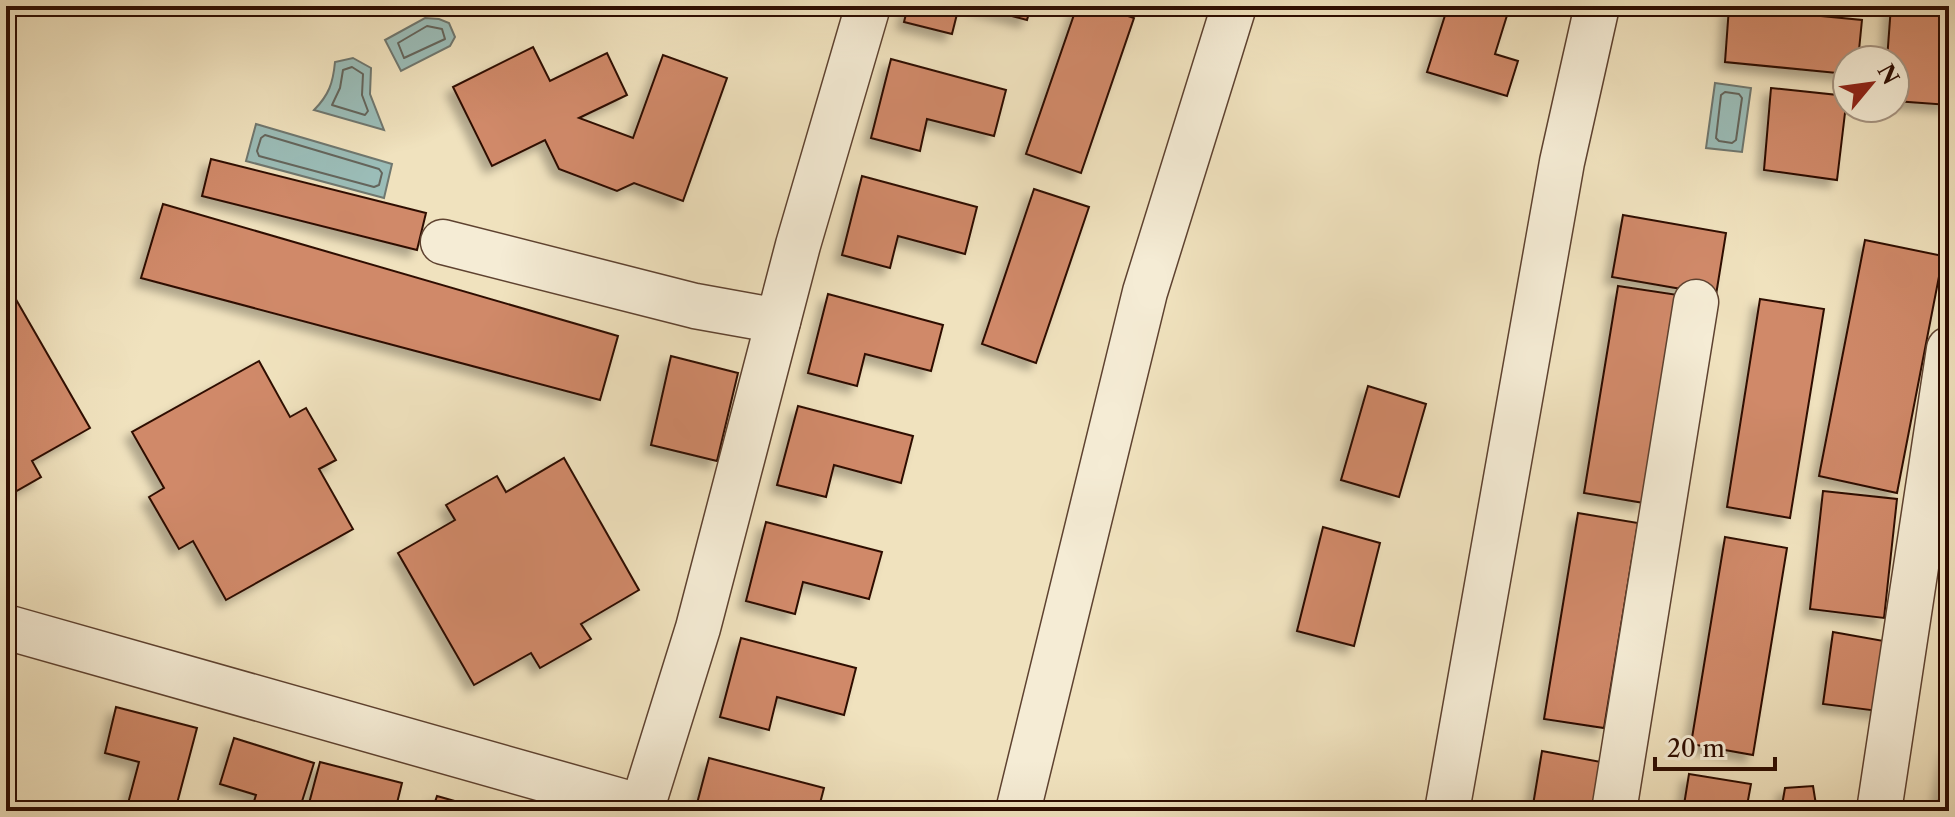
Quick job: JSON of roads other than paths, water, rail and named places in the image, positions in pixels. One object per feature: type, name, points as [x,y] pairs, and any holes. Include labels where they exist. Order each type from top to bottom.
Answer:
[{"type":"street","points":[[6,627],[641,809],[698,628],[778,321],[868,6]]},
{"type":"street","points":[[1018,811],[1145,292],[1234,6]]},
{"type":"street","points":[[1447,811],[1562,162],[1597,6]]},
{"type":"street","points":[[443,242],[695,306],[778,321]]},
{"type":"street","points":[[1614,811],[1696,302]]},
{"type":"street","points":[[1879,811],[1949,349]]},
{"type":"water","points":[[425,18],[449,23],[455,37],[450,46],[401,71],[385,40]]},
{"type":"water","points":[[353,58],[371,68],[370,94],[384,130],[314,110],[329,88],[335,62]]},
{"type":"water","points":[[1715,83],[1751,88],[1742,152],[1706,148]]},
{"type":"water","points":[[256,124],[392,164],[384,198],[246,161]]}]
